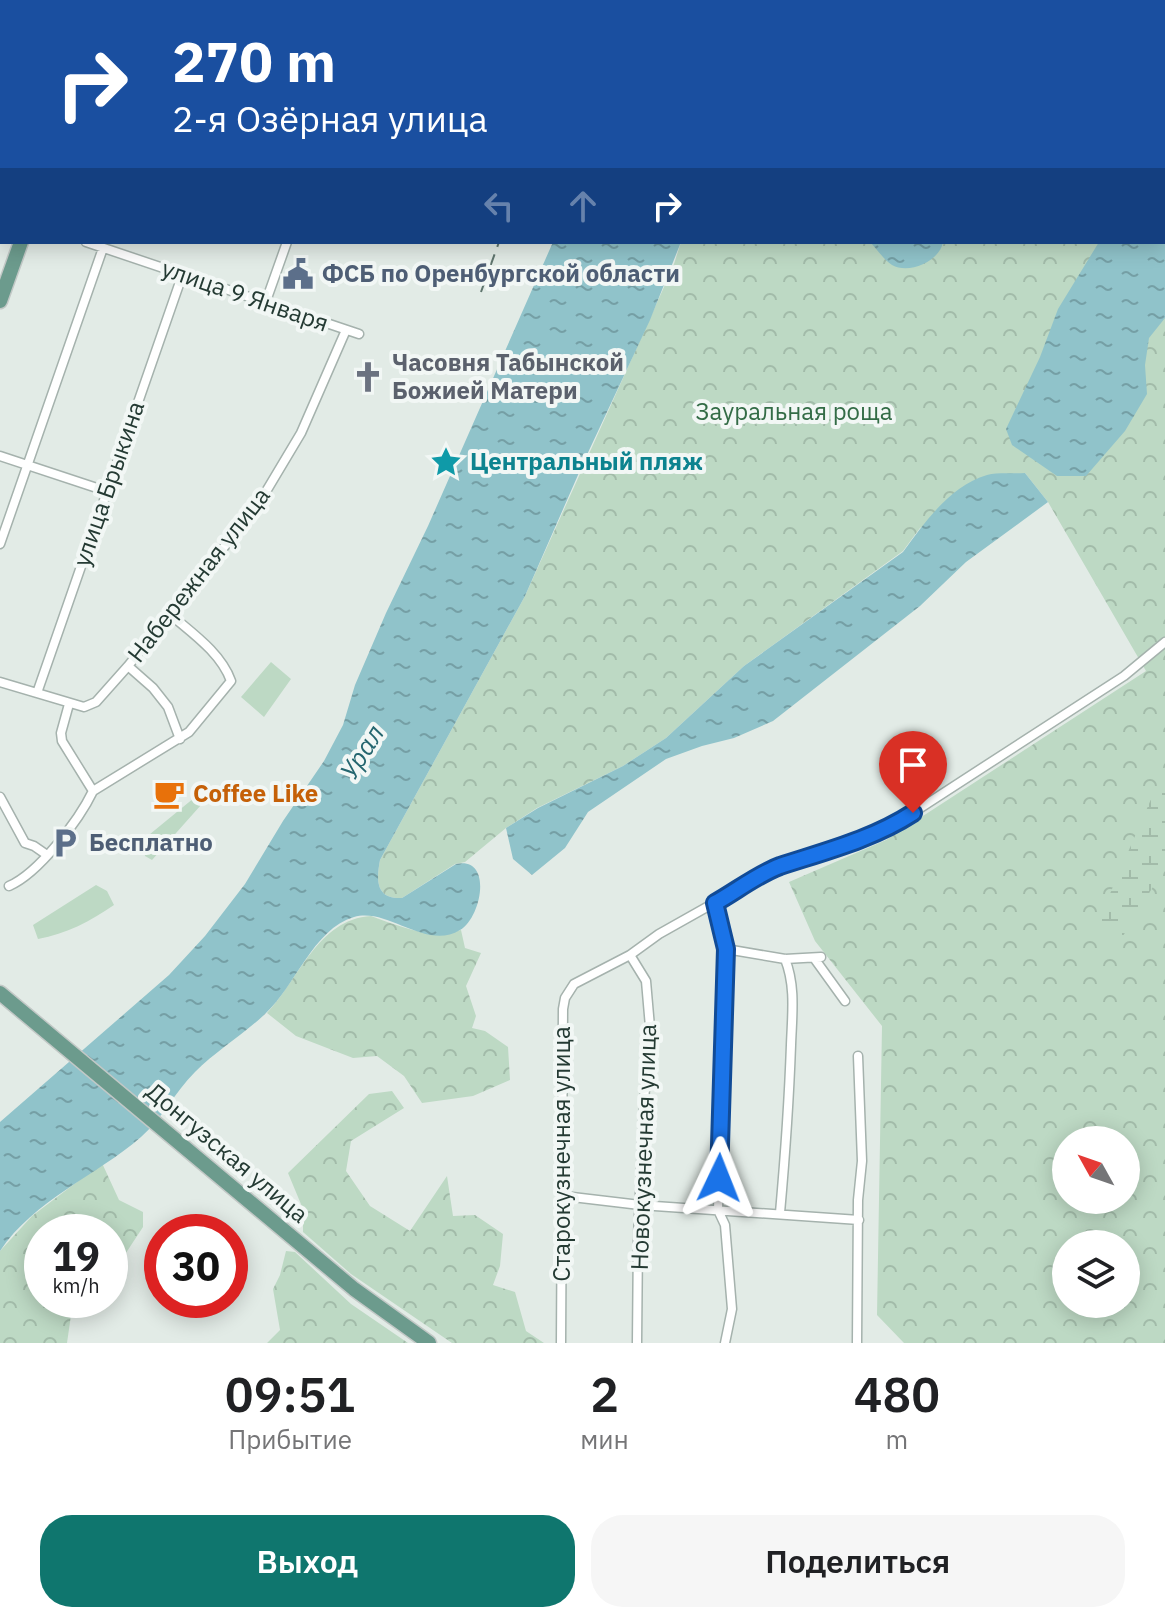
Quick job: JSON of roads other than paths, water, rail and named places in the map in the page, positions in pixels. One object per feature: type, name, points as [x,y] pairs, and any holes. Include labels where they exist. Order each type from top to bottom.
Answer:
[{"type":"main road","points":[[0,301],[20,244]]},
{"type":"main road","name":"Донгузская улица","points":[[0,993],[372,1303],[429,1343]]},
{"type":"street","name":"улица 9 Января","points":[[92,244],[359,334]]},
{"type":"street","points":[[265,304],[286,244]]},
{"type":"street","points":[[0,544],[103,248]]},
{"type":"street","name":"улица Брыкина","points":[[37,693],[182,276]]},
{"type":"street","name":"Набережная улица","points":[[69,704],[84,707],[96,702],[171,615],[258,505],[301,433],[346,330]]},
{"type":"street","points":[[0,456],[106,491]]},
{"type":"street","points":[[9,886],[29,875],[47,855],[93,791],[180,739],[198,724],[231,681],[203,643],[171,615]]},
{"type":"street","name":"Старокузнечная улица","points":[[561,1343],[563,1009],[565,998],[574,984],[630,955],[659,934],[778,867],[888,829],[1124,676],[1165,642]]},
{"type":"street","points":[[128,666],[153,688],[168,707],[180,739]]},
{"type":"street","points":[[0,682],[69,704],[61,733],[62,741],[93,791]]},
{"type":"street","points":[[0,797],[25,843],[47,855]]},
{"type":"street","points":[[715,903],[726,949],[718,1210],[725,1225],[732,1309],[725,1343]]},
{"type":"street","points":[[726,949],[785,959],[818,957],[845,1001]]},
{"type":"street","name":"Новокузнечная улица","points":[[630,955],[646,981],[650,1027],[644,1101],[637,1343]]},
{"type":"street","points":[[780,1213],[789,1115],[792,1004],[791,975],[785,959]]},
{"type":"street","points":[[857,1343],[862,1161],[858,1056]]},
{"type":"street","points":[[564,1196],[640,1205],[859,1220]]},
{"type":"water","name":"Урал","points":[[552,244],[680,244],[650,320],[525,596],[380,860],[378,882],[383,892],[393,898],[402,898],[456,864],[468,864],[475,869],[480,889],[468,923],[447,935],[434,935],[367,916],[354,917],[327,933],[276,1003],[195,1072],[149,1130],[34,1214],[24,1214],[24,1223],[0,1251],[0,1122],[169,975],[205,936],[245,884],[324,761],[343,725],[355,685],[428,526]]},
{"type":"water","points":[[872,244],[942,244],[936,255],[915,267],[899,268]]},
{"type":"water","points":[[1098,244],[1165,244],[1165,318],[1149,338],[1145,365],[1147,394],[1125,431],[1086,476],[1057,476],[1012,445],[1006,429],[1040,357],[1058,309]]},
{"type":"water","points":[[1025,473],[1048,502],[966,562],[920,606],[773,721],[734,738],[666,759],[588,812],[565,848],[532,875],[513,859],[506,828],[538,808],[623,766],[666,738],[744,666],[903,552],[939,507],[961,488],[987,475]]},
{"type":"railway","points":[[481,292],[498,244]]},
{"type":"place","name":"ФСБ по Оренбургской области","points":[[298,274]]},
{"type":"place","name":"Часовня Табынской Божией Матери","points":[[368,377]]},
{"type":"place","name":"Центральный пляж","points":[[446,462]]},
{"type":"place","name":"Coffee Like","points":[[169,794]]},
{"type":"place","name":"Бесплатно","points":[[65,843]]},
{"type":"park label","name":"Зауральная роща","points":[[794,412]]}]
